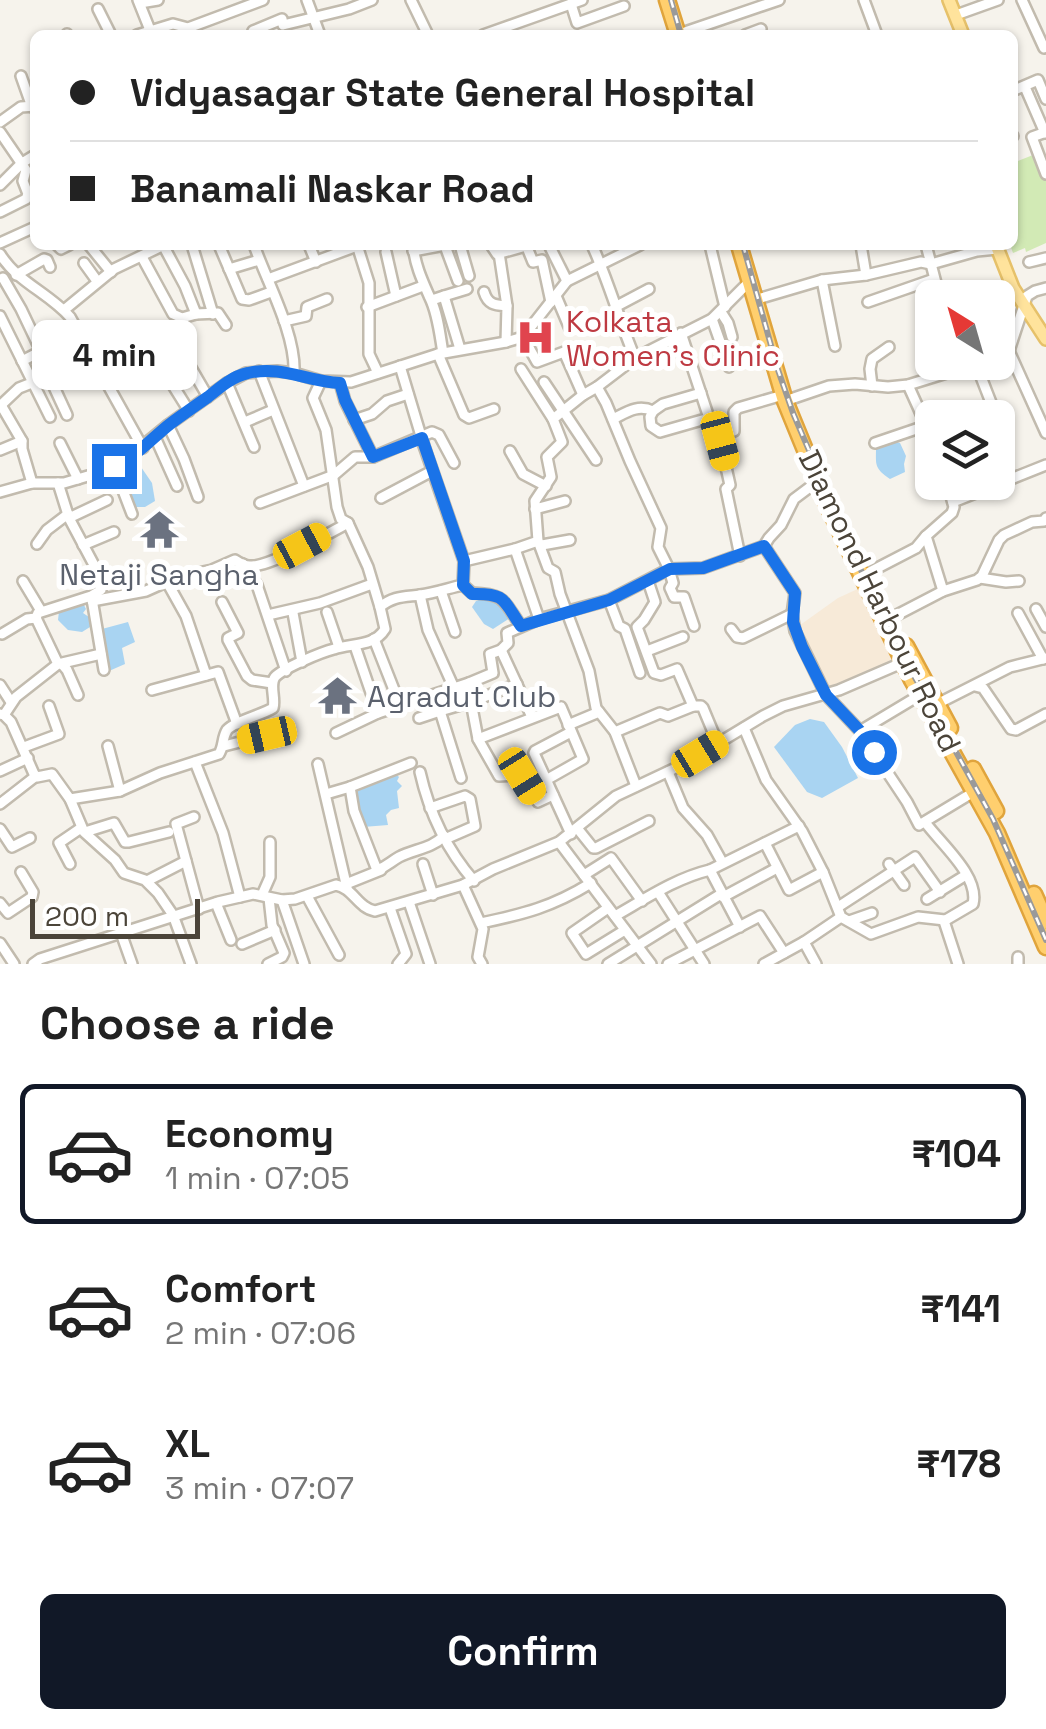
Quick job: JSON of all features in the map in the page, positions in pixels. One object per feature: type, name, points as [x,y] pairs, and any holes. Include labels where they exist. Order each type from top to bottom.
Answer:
[{"type":"highway","points":[[667,0],[681,30]]},
{"type":"highway","points":[[676,0],[682,30]]},
{"type":"highway","name":"Diamond Harbour Road","points":[[740,250],[787,399],[818,481],[1046,919]]},
{"type":"highway","name":"Diamond Harbour Road","points":[[748,250],[787,399],[920,695],[979,788],[1046,946]]},
{"type":"main road","points":[[949,0],[961,30]]},
{"type":"main road","points":[[998,250],[1005,272],[1046,339]]},
{"type":"street","points":[[154,30],[139,1],[158,0]]},
{"type":"street","points":[[193,30],[263,0]]},
{"type":"street","points":[[307,0],[318,30]]},
{"type":"street","points":[[259,30],[282,19],[283,25],[372,0]]},
{"type":"street","points":[[411,0],[426,30]]},
{"type":"street","points":[[499,30],[558,4],[582,0]]},
{"type":"street","points":[[694,30],[779,0]]},
{"type":"street","points":[[864,0],[876,30]]},
{"type":"street","points":[[956,15],[998,0]]},
{"type":"street","points":[[1022,0],[1042,35],[1044,48]]},
{"type":"street","points":[[570,4],[577,23],[624,6]]},
{"type":"street","points":[[248,5],[252,30]]},
{"type":"street","points":[[98,9],[108,30]]},
{"type":"street","points":[[519,23],[521,30]]},
{"type":"street","points":[[158,30],[174,24],[185,30]]},
{"type":"street","points":[[21,76],[30,98]]},
{"type":"street","points":[[1018,89],[1038,80],[1046,99]]},
{"type":"street","points":[[1025,86],[1046,132],[1032,137],[1046,174]]},
{"type":"street","points":[[0,122],[21,107],[30,106]]},
{"type":"street","points":[[0,132],[27,173],[23,181],[28,196],[0,212]]},
{"type":"street","points":[[0,185],[30,158]]},
{"type":"street","points":[[0,243],[30,228]]},
{"type":"street","points":[[93,250],[111,272]]},
{"type":"street","points":[[64,310],[97,281],[155,250]]},
{"type":"street","points":[[167,250],[196,314]]},
{"type":"street","points":[[193,250],[212,314]]},
{"type":"street","points":[[221,250],[242,300],[271,292]]},
{"type":"street","points":[[256,250],[284,321],[295,360],[294,373]]},
{"type":"street","points":[[312,250],[316,262]]},
{"type":"street","points":[[268,278],[345,250]]},
{"type":"street","points":[[359,250],[369,283],[369,354],[378,373]]},
{"type":"street","points":[[414,250],[423,286],[432,300],[441,354],[466,418],[494,409]]},
{"type":"street","points":[[447,250],[458,281]]},
{"type":"street","points":[[461,250],[469,276]]},
{"type":"street","points":[[493,250],[499,254],[512,250]]},
{"type":"street","points":[[528,250],[533,262],[542,260],[553,299],[570,329]]},
{"type":"street","points":[[551,250],[567,282]]},
{"type":"street","points":[[594,250],[634,358]]},
{"type":"street","points":[[0,492],[32,483],[58,484],[114,466],[246,373],[294,373],[340,383],[460,349],[523,337],[567,282],[630,250]]},
{"type":"street","points":[[711,250],[729,367]]},
{"type":"street","points":[[862,250],[866,274]]},
{"type":"street","points":[[868,302],[934,278],[927,250]]},
{"type":"street","points":[[762,298],[822,280],[922,262],[931,264],[982,250]]},
{"type":"street","points":[[386,252],[396,296]]},
{"type":"street","points":[[0,254],[14,273],[64,310],[79,330],[143,448]]},
{"type":"street","points":[[499,254],[507,306],[506,342]]},
{"type":"street","points":[[142,257],[171,312],[182,318],[220,315],[226,325]]},
{"type":"street","points":[[1029,262],[1046,258]]},
{"type":"street","points":[[41,351],[22,309],[1,278],[44,259],[50,267]]},
{"type":"street","points":[[229,269],[260,260]]},
{"type":"street","points":[[84,263],[97,281]]},
{"type":"street","points":[[822,280],[836,346]]},
{"type":"street","points":[[553,419],[634,358],[719,312],[749,282]]},
{"type":"street","points":[[367,307],[423,286]]},
{"type":"street","points":[[1015,329],[1030,293],[1046,288]]},
{"type":"street","points":[[432,300],[467,289]]},
{"type":"street","points":[[616,307],[650,289]]},
{"type":"street","points":[[484,292],[492,304],[507,306]]},
{"type":"street","points":[[444,296],[460,349]]},
{"type":"street","points":[[284,321],[306,316],[307,307],[327,299]]},
{"type":"street","points":[[719,312],[732,337]]},
{"type":"street","points":[[0,316],[4,332],[50,417]]},
{"type":"street","points":[[22,362],[51,346],[54,340],[79,330]]},
{"type":"street","points":[[121,330],[131,338],[136,355]]},
{"type":"street","points":[[681,333],[709,418],[719,436],[729,474],[730,485],[726,490],[740,556]]},
{"type":"street","points":[[523,337],[535,362],[569,350],[583,395]]},
{"type":"street","points":[[100,372],[147,349],[176,342],[208,397]]},
{"type":"street","points":[[872,386],[872,360],[889,346]]},
{"type":"street","points":[[32,483],[22,441],[0,405],[32,382],[93,359]]},
{"type":"street","points":[[400,366],[464,561],[463,585],[472,594],[498,596],[521,626]]},
{"type":"street","points":[[1015,366],[1046,433]]},
{"type":"street","points":[[521,369],[553,419],[562,442],[547,457],[551,477],[536,498],[540,543],[548,568],[555,572],[599,712],[615,732],[636,786]]},
{"type":"street","points":[[164,371],[189,411]]},
{"type":"street","points":[[259,372],[304,486]]},
{"type":"street","points":[[49,376],[67,415]]},
{"type":"street","points":[[719,436],[734,431],[734,412],[738,408],[829,386],[908,385],[919,380]]},
{"type":"street","points":[[70,799],[120,790],[219,754],[226,732],[273,708],[276,701],[272,683],[276,677],[338,647],[374,640],[386,628],[368,567],[348,523],[340,519],[326,430],[313,398],[320,381]]},
{"type":"street","points":[[544,382],[596,460]]},
{"type":"street","points":[[0,383],[12,394]]},
{"type":"street","points":[[227,383],[254,447]]},
{"type":"street","points":[[340,383],[373,457]]},
{"type":"street","points":[[908,385],[916,400]]},
{"type":"street","points":[[597,387],[661,528],[658,547],[670,569],[670,588],[674,597],[684,597],[694,626]]},
{"type":"street","points":[[354,420],[408,394]]},
{"type":"street","points":[[701,394],[654,410],[651,426],[660,432],[709,418]]},
{"type":"street","points":[[613,419],[637,408],[654,410]]},
{"type":"street","points":[[245,422],[273,410]]},
{"type":"street","points":[[168,425],[198,497]]},
{"type":"street","points":[[875,442],[915,429]]},
{"type":"street","points":[[260,503],[334,475],[355,457],[373,457],[432,432],[439,435],[454,463]]},
{"type":"street","points":[[155,437],[178,486]]},
{"type":"street","points":[[0,450],[22,441]]},
{"type":"street","points":[[60,443],[78,479]]},
{"type":"street","points":[[510,451],[523,474],[546,486]]},
{"type":"street","points":[[865,574],[916,548],[952,513],[953,502],[1046,465]]},
{"type":"street","points":[[114,466],[132,514]]},
{"type":"street","points":[[380,498],[432,471]]},
{"type":"street","points":[[336,733],[378,713],[493,673],[490,654],[501,650],[509,640],[508,632],[521,626],[609,600],[670,569],[703,568],[764,546],[794,500],[818,481]]},
{"type":"street","points":[[58,484],[102,585],[92,599]]},
{"type":"street","points":[[37,544],[48,530],[69,516],[107,500]]},
{"type":"street","points":[[535,509],[565,502]]},
{"type":"street","points":[[980,578],[1004,535],[1032,522],[1045,521]]},
{"type":"street","points":[[2,634],[39,615],[92,599],[146,591],[234,560],[254,566],[348,523]]},
{"type":"street","points":[[83,545],[114,532]]},
{"type":"street","points":[[926,536],[944,591]]},
{"type":"street","points":[[464,561],[570,540]]},
{"type":"street","points":[[764,546],[795,593],[795,631],[826,695],[860,731],[918,824],[979,788]]},
{"type":"street","points":[[515,549],[539,619]]},
{"type":"street","points":[[243,564],[257,585],[286,671]]},
{"type":"street","points":[[891,618],[980,578],[1020,581]]},
{"type":"street","points":[[23,581],[78,695]]},
{"type":"street","points":[[648,581],[655,602],[637,626],[654,674],[678,671],[693,706]]},
{"type":"street","points":[[168,582],[186,616],[206,675]]},
{"type":"street","points":[[268,615],[320,603],[372,584]]},
{"type":"street","points":[[380,607],[401,596],[420,596],[463,585]]},
{"type":"street","points":[[441,590],[456,632]]},
{"type":"street","points":[[420,596],[428,630],[454,688]]},
{"type":"street","points":[[92,599],[104,670]]},
{"type":"street","points":[[609,600],[619,626],[625,629],[640,673]]},
{"type":"street","points":[[222,602],[238,633],[228,640],[247,676],[272,683]]},
{"type":"street","points":[[1036,609],[1046,627]]},
{"type":"street","points":[[327,612],[338,647]]},
{"type":"street","points":[[293,613],[302,662]]},
{"type":"street","points":[[1018,613],[1043,659],[1046,674]]},
{"type":"street","points":[[731,629],[743,638],[792,614]]},
{"type":"street","points":[[647,651],[683,637]]},
{"type":"street","points":[[1035,644],[1046,638]]},
{"type":"street","points":[[374,640],[400,705]]},
{"type":"street","points":[[355,646],[378,713]]},
{"type":"street","points":[[501,650],[532,717]]},
{"type":"street","points":[[36,776],[11,722],[2,715],[11,702],[60,664],[102,654]]},
{"type":"street","points":[[937,704],[1010,667],[1043,659]]},
{"type":"street","points":[[318,764],[347,886],[367,909],[376,911],[468,883],[559,842],[616,796],[668,772],[783,706],[826,695],[904,662]]},
{"type":"street","points":[[152,690],[218,672],[237,724]]},
{"type":"street","points":[[468,683],[478,738],[500,776],[522,776],[538,802],[553,795]]},
{"type":"street","points":[[419,718],[516,684]]},
{"type":"street","points":[[0,685],[11,702]]},
{"type":"street","points":[[972,686],[984,688],[1011,729],[1046,714]]},
{"type":"street","points":[[860,731],[920,695]]},
{"type":"street","points":[[24,747],[59,734],[50,706]]},
{"type":"street","points":[[615,732],[660,713],[668,716],[693,706],[703,708],[718,744]]},
{"type":"street","points":[[478,738],[561,707],[583,759],[546,780]]},
{"type":"street","points":[[440,712],[461,778]]},
{"type":"street","points":[[599,712],[535,750],[534,756],[574,831],[592,848],[649,821]]},
{"type":"street","points":[[744,728],[770,789],[799,826],[843,915],[871,934],[918,917],[945,920],[975,902],[966,875],[925,822]]},
{"type":"street","points":[[224,746],[267,735]]},
{"type":"street","points":[[108,746],[120,790]]},
{"type":"street","points":[[0,770],[28,758]]},
{"type":"street","points":[[195,762],[223,833],[240,897]]},
{"type":"street","points":[[326,794],[411,763]]},
{"type":"street","points":[[420,772],[430,808],[468,883],[483,934],[478,957],[482,964]]},
{"type":"street","points":[[668,772],[683,808],[707,835],[722,862]]},
{"type":"street","points":[[0,804],[36,776],[52,774],[70,799],[83,830],[124,872],[146,881],[173,915],[191,964]]},
{"type":"street","points":[[350,787],[354,810],[377,870],[475,826],[470,798],[465,796],[430,808]]},
{"type":"street","points":[[194,817],[176,824],[199,909]]},
{"type":"street","points":[[70,864],[58,843],[83,830],[114,822],[125,842],[169,832]]},
{"type":"street","points":[[593,964],[572,934],[799,826]]},
{"type":"street","points":[[0,829],[12,847],[30,838]]},
{"type":"street","points":[[268,964],[284,953],[265,896],[270,877],[270,842]]},
{"type":"street","points":[[559,842],[645,962]]},
{"type":"street","points":[[765,843],[789,890],[823,872]]},
{"type":"street","points":[[770,962],[843,915],[891,868],[915,857],[926,863],[940,892]]},
{"type":"street","points":[[481,924],[537,911],[564,900],[611,858],[642,901]]},
{"type":"street","points":[[146,881],[186,862]]},
{"type":"street","points":[[423,864],[433,895]]},
{"type":"street","points":[[33,964],[216,903],[253,894],[282,900],[308,896],[331,885],[347,886],[393,866]]},
{"type":"street","points":[[608,964],[677,921],[777,868]]},
{"type":"street","points":[[891,868],[904,886]]},
{"type":"street","points":[[710,870],[740,927]]},
{"type":"street","points":[[0,903],[8,914],[32,897],[21,872]]},
{"type":"street","points":[[927,900],[966,875]]},
{"type":"street","points":[[658,892],[704,964]]},
{"type":"street","points":[[308,896],[338,956]]},
{"type":"street","points":[[282,900],[304,964]]},
{"type":"street","points":[[409,902],[430,964]]},
{"type":"street","points":[[216,903],[231,940]]},
{"type":"street","points":[[390,908],[406,954],[398,964]]},
{"type":"street","points":[[843,915],[872,913]]},
{"type":"street","points":[[668,964],[760,916],[784,954]]},
{"type":"street","points":[[945,920],[958,964]]},
{"type":"street","points":[[242,944],[274,930]]},
{"type":"street","points":[[586,954],[625,930]]},
{"type":"street","points":[[121,933],[132,964]]},
{"type":"street","points":[[804,942],[816,964]]},
{"type":"street","points":[[0,943],[14,964]]},
{"type":"street","points":[[64,964],[65,951]]},
{"type":"street","points":[[65,951],[74,964]]},
{"type":"shaded area","points":[[862,587],[899,661],[828,692],[796,628],[838,598]]},
{"type":"green space","points":[[1038,153],[1046,175],[1046,243],[1013,253],[1012,250],[1018,250],[1018,161]]},
{"type":"water","points":[[894,441],[900,443],[906,456],[905,472],[890,479],[877,466],[876,448]]},
{"type":"water","points":[[137,466],[152,483],[155,501],[145,507],[133,507],[122,477]]},
{"type":"water","points":[[491,595],[513,616],[493,629],[484,624],[472,607]]},
{"type":"water","points":[[84,605],[83,613],[92,619],[90,627],[82,632],[68,630],[58,620],[59,611]]},
{"type":"water","points":[[128,622],[135,642],[122,648],[125,664],[109,671],[102,629]]},
{"type":"water","points":[[810,719],[824,722],[858,778],[822,798],[807,792],[774,747],[795,725]]},
{"type":"water","points":[[395,773],[402,786],[397,791],[399,808],[386,815],[388,825],[363,827],[353,788]]},
{"type":"railway","points":[[671,0],[680,30]]},
{"type":"railway","points":[[744,250],[793,413],[853,553],[891,634],[993,819],[1046,940]]},
{"type":"place","name":"Kolkata Women's Clinic","points":[[536,338]]},
{"type":"place","name":"Netaji Sangha","points":[[159,530]]},
{"type":"place","name":"Agradut Club","points":[[337,696]]},
{"type":"route","points":[[114,466],[246,373],[277,371],[340,383],[373,457],[422,438],[464,561],[463,585],[472,594],[498,596],[521,626],[609,600],[670,569],[703,568],[764,546],[795,593],[795,631],[826,695],[874,752]]}]
